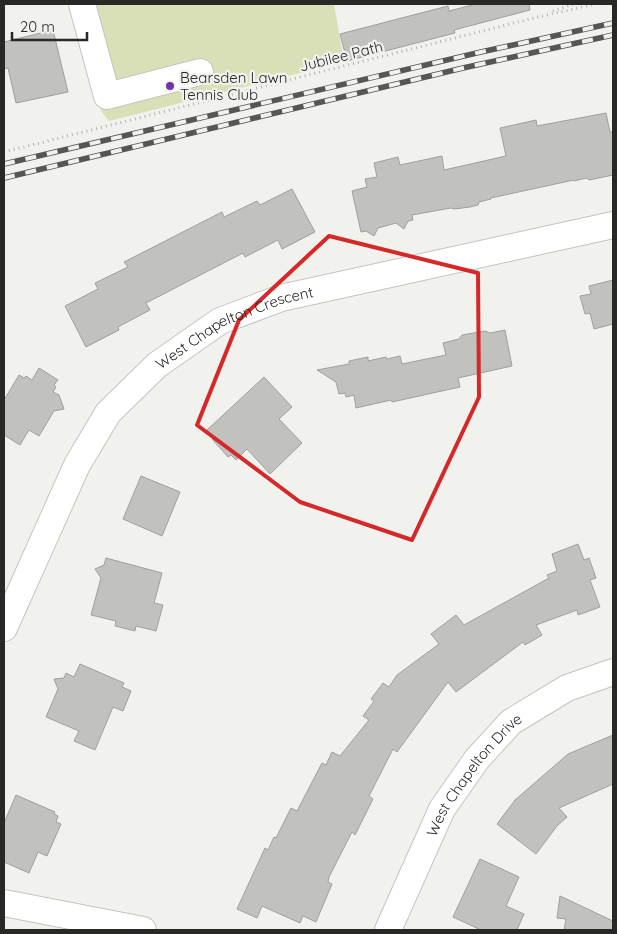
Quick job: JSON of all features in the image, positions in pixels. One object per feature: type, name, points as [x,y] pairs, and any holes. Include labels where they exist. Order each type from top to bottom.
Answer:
[{"type":"street","points":[[82,4],[107,96],[200,72]]},
{"type":"street","name":"West Chapelton Crescent","points":[[4,628],[77,465],[108,413],[157,365],[220,321],[281,298],[613,225]]},
{"type":"street","name":"West Chapelton Drive","points":[[388,930],[442,809],[477,759],[511,722],[567,688],[613,672]]},
{"type":"street","points":[[4,903],[143,930]]},
{"type":"path","points":[[538,17],[574,4]]},
{"type":"path","name":"Jubilee Path","points":[[4,152],[596,4]]},
{"type":"highlighted area","points":[[329,236],[478,273],[479,397],[412,540],[300,502],[197,425],[239,320]]},
{"type":"green space","name":"Bearsden Lawn Tennis Club","points":[[74,4],[334,4],[344,62],[109,121],[101,111]]},
{"type":"building","points":[[476,4],[529,4],[530,10],[454,30],[455,33],[347,61],[340,34],[448,6],[449,11]]},
{"type":"building","points":[[53,30],[68,92],[16,103],[8,68],[4,69],[4,42]]},
{"type":"building","points":[[606,113],[610,132],[613,132],[613,175],[589,180],[587,178],[574,180],[491,198],[470,207],[451,208],[412,215],[413,220],[408,221],[404,229],[396,223],[378,228],[374,236],[366,231],[361,232],[352,191],[367,187],[365,179],[377,177],[374,163],[398,157],[400,165],[442,156],[444,170],[506,156],[500,128],[536,120],[537,126]]},
{"type":"building","points":[[292,189],[315,232],[282,249],[278,240],[245,257],[243,253],[146,303],[150,310],[118,327],[119,330],[86,347],[65,306],[98,289],[95,283],[128,267],[124,262],[222,212],[224,217],[257,201],[260,205]]},
{"type":"building","points":[[613,280],[613,324],[594,329],[590,313],[585,314],[580,296],[591,294],[589,286]]},
{"type":"building","points":[[505,330],[512,366],[458,378],[460,387],[392,402],[391,400],[356,408],[354,395],[346,397],[345,393],[339,394],[336,382],[317,370],[349,364],[349,361],[368,357],[368,361],[400,356],[402,364],[446,355],[443,343],[459,339],[462,335]]},
{"type":"building","points":[[39,368],[58,380],[54,385],[56,387],[53,392],[59,395],[64,409],[54,411],[39,436],[29,430],[20,445],[4,435],[4,400],[19,375],[24,378],[26,376],[32,380]]},
{"type":"building","points":[[264,377],[292,407],[279,419],[302,443],[270,474],[247,449],[236,460],[231,455],[228,457],[212,439],[214,437],[207,430]]},
{"type":"building","points":[[141,476],[180,492],[162,536],[123,519]]},
{"type":"building","points":[[578,544],[584,560],[589,558],[596,578],[590,580],[600,607],[578,615],[577,610],[536,625],[542,635],[525,645],[523,642],[456,692],[448,682],[397,752],[393,749],[369,796],[373,799],[355,835],[352,832],[329,877],[328,882],[332,884],[316,922],[303,916],[300,923],[262,906],[257,918],[237,909],[265,848],[268,850],[274,837],[276,838],[291,808],[297,811],[322,763],[326,765],[332,752],[340,756],[369,720],[363,716],[374,701],[371,699],[383,683],[389,687],[397,675],[439,644],[431,634],[456,615],[464,625],[549,578],[547,575],[557,571],[552,554]]},
{"type":"building","points":[[106,558],[162,573],[154,603],[163,605],[156,631],[136,626],[135,631],[115,626],[116,621],[91,615],[101,578],[95,569],[104,565]]},
{"type":"building","points":[[80,664],[124,683],[122,687],[131,691],[123,711],[113,707],[95,750],[74,741],[79,731],[46,717],[58,689],[54,679],[64,678],[66,673],[74,677]]},
{"type":"building","points":[[613,735],[613,784],[559,808],[567,817],[557,826],[536,854],[497,824],[515,800],[568,754]]},
{"type":"building","points":[[16,795],[55,812],[54,814],[58,816],[56,822],[61,824],[47,856],[38,852],[29,873],[4,862],[4,823]]},
{"type":"building","points":[[480,859],[519,877],[506,906],[524,914],[517,930],[481,930],[453,917]]},
{"type":"building","points":[[560,896],[613,921],[613,930],[564,930],[566,919],[557,918]]},
{"type":"railway","points":[[4,164],[481,52],[613,23]]},
{"type":"railway","points":[[4,178],[463,68],[613,35]]},
{"type":"place","name":"Bearsden Lawn Tennis Club","points":[[170,86]]}]
